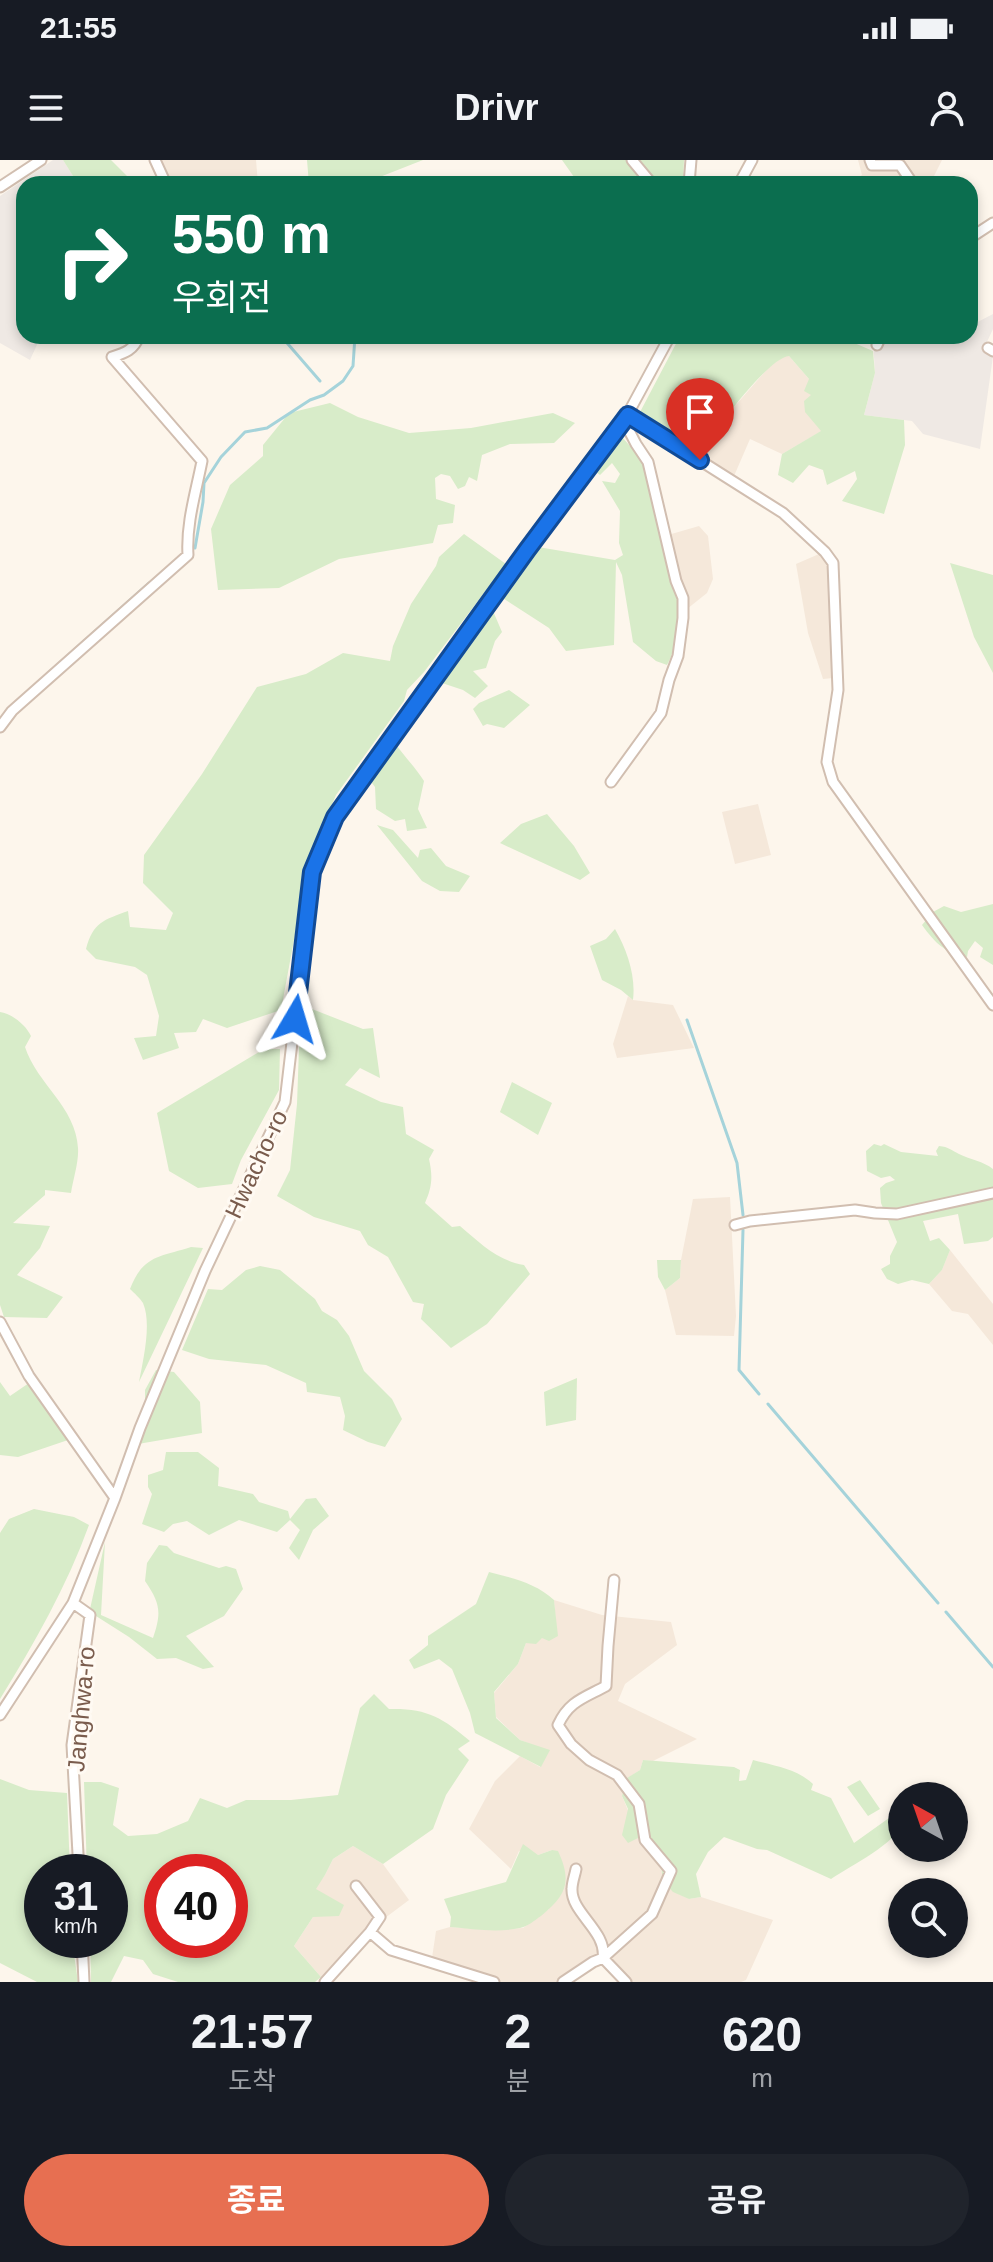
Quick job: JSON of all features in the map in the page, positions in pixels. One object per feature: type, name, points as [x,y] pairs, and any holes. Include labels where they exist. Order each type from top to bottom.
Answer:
[{"type":"street","points":[[17,176],[41,160]]},
{"type":"street","points":[[632,160],[645,176]]},
{"type":"street","points":[[870,160],[872,165],[900,165],[908,176]]},
{"type":"street","points":[[0,727],[12,711],[188,555],[193,497],[202,461],[112,357],[127,353],[136,344]]},
{"type":"street","name":"Hwacho-ro","points":[[0,1715],[73,1603],[205,1271],[285,1102],[312,872],[335,817],[518,562],[626,418],[666,344]]},
{"type":"street","points":[[611,782],[661,713],[678,656],[683,618],[683,598],[676,581],[648,462],[636,444],[626,418]]},
{"type":"street","points":[[626,418],[783,513],[833,563],[838,690],[827,762],[833,782],[993,1005]]},
{"type":"street","points":[[735,1225],[855,1210],[897,1214],[993,1193]]},
{"type":"street","points":[[0,1322],[29,1376],[115,1498]]},
{"type":"street","points":[[563,1982],[603,1958],[652,1914],[671,1871],[645,1840],[639,1804],[632,1794],[617,1775],[589,1760],[571,1744],[558,1725],[571,1704],[606,1686],[614,1580]]},
{"type":"street","name":"Janghwa-ro","points":[[73,1603],[90,1615],[72,1745],[78,1854]]},
{"type":"street","points":[[576,1869],[571,1891],[577,1910],[587,1918],[605,1949],[603,1958]]},
{"type":"street","points":[[325,1982],[380,1917],[356,1886]]},
{"type":"street","points":[[370,1932],[391,1950],[494,1982]]},
{"type":"street","points":[[83,1958],[84,1982]]},
{"type":"street","points":[[603,1958],[626,1982]]},
{"type":"shaded area","points":[[53,160],[63,160],[73,176],[29,176]]},
{"type":"shaded area","points":[[160,160],[256,160],[257,176],[168,176]]},
{"type":"shaded area","points":[[858,160],[942,160],[934,176],[862,175]]},
{"type":"shaded area","points":[[16,185],[16,344],[37,344],[30,360],[0,343],[0,196]]},
{"type":"shaded area","points":[[993,314],[993,329],[986,344],[993,356],[980,449],[923,434],[912,421],[864,415],[875,373],[873,344],[978,344],[978,322]]},
{"type":"shaded area","points":[[782,356],[789,356],[809,379],[822,431],[782,454],[750,439],[734,476],[699,454],[720,423]]},
{"type":"shaded area","points":[[699,526],[708,536],[713,579],[707,593],[687,609],[668,535]]},
{"type":"shaded area","points":[[819,554],[830,567],[833,678],[823,679],[808,633],[796,564]]},
{"type":"shaded area","points":[[758,804],[771,855],[735,864],[722,812]]},
{"type":"shaded area","points":[[628,996],[633,1000],[673,1005],[694,1048],[617,1058],[613,1044]]},
{"type":"shaded area","points":[[730,1197],[736,1316],[734,1336],[676,1335],[665,1290],[680,1278],[693,1199]]},
{"type":"shaded area","points":[[950,1250],[993,1304],[993,1345],[968,1314],[952,1311],[929,1284],[942,1270]]},
{"type":"shaded area","points":[[554,1600],[602,1615],[671,1622],[677,1645],[625,1684],[618,1701],[697,1739],[653,1761],[643,1760],[640,1770],[631,1776],[622,1796],[639,1837],[661,1865],[663,1881],[650,1913],[599,1956],[558,1982],[500,1982],[432,1958],[436,1931],[450,1927],[523,1928],[549,1909],[552,1850],[538,1855],[519,1851],[511,1869],[469,1829],[495,1781],[520,1756],[540,1767],[549,1751],[520,1740],[496,1717],[494,1693],[518,1664],[526,1643],[557,1636]]},
{"type":"shaded area","points":[[353,1846],[383,1864],[409,1900],[381,1921],[321,1977],[294,1946],[313,1917],[315,1889],[333,1859]]},
{"type":"shaded area","points":[[667,1885],[689,1899],[701,1897],[773,1920],[746,1980],[631,1982],[609,1957],[654,1917]]},
{"type":"green space","points":[[63,160],[111,160],[127,176],[73,176]]},
{"type":"green space","points":[[307,160],[423,160],[382,176],[308,176]]},
{"type":"green space","points":[[562,160],[684,160],[683,176],[573,176]]},
{"type":"green space","points":[[676,344],[857,344],[873,351],[875,373],[864,415],[904,420],[905,445],[884,514],[842,501],[857,479],[855,471],[827,485],[823,470],[809,465],[793,483],[778,475],[782,454],[821,431],[805,412],[804,401],[811,395],[804,391],[809,379],[789,356],[779,360],[755,383],[699,454],[639,414]]},
{"type":"green space","points":[[330,403],[358,417],[409,433],[471,428],[553,413],[575,423],[554,443],[510,444],[482,455],[477,481],[469,477],[465,486],[458,489],[450,476],[441,474],[435,478],[436,499],[455,505],[453,523],[438,525],[433,543],[339,559],[279,588],[218,590],[211,529],[230,485],[263,456],[263,445],[289,413]]},
{"type":"green space","points":[[621,436],[640,457],[649,475],[663,552],[679,602],[679,622],[667,665],[656,661],[633,642],[622,575],[616,562],[614,645],[566,651],[549,628],[501,597],[538,547],[615,560],[623,555],[619,543],[620,511],[602,481],[615,483],[620,474],[612,463],[600,475],[593,470]]},
{"type":"green space","points":[[464,534],[506,564],[407,690],[404,701],[336,795],[309,859],[281,1010],[227,1028],[203,1019],[196,1032],[174,1033],[179,1048],[143,1060],[134,1038],[156,1036],[159,1016],[147,975],[135,967],[96,959],[86,949],[92,933],[106,920],[128,911],[130,927],[166,930],[173,913],[143,883],[144,855],[202,774],[257,687],[306,674],[343,653],[390,661],[411,604],[439,557]]},
{"type":"green space","points":[[950,563],[993,575],[993,673],[974,637]]},
{"type":"green space","points":[[493,611],[502,632],[495,641],[486,668],[473,671],[488,686],[475,698],[463,690],[439,682],[486,618]]},
{"type":"green space","points":[[509,690],[530,705],[504,728],[483,726],[473,709],[479,703]]},
{"type":"green space","points":[[394,742],[424,781],[418,809],[427,828],[407,831],[405,819],[395,821],[376,809],[375,787],[369,779]]},
{"type":"green space","points":[[547,814],[574,846],[590,873],[580,880],[500,843],[521,824]]},
{"type":"green space","points":[[377,825],[393,830],[418,858],[420,850],[431,848],[446,866],[470,876],[459,892],[440,891],[422,881]]},
{"type":"green space","points":[[993,904],[993,965],[980,957],[983,948],[975,941],[967,957],[952,953],[922,925],[933,912],[944,906],[961,912]]},
{"type":"green space","points":[[615,929],[630,963],[633,1000],[602,980],[590,946],[606,939]]},
{"type":"green space","points":[[312,1009],[363,1029],[373,1028],[380,1078],[360,1068],[345,1085],[381,1102],[403,1107],[406,1134],[434,1150],[429,1159],[431,1182],[425,1203],[452,1227],[460,1226],[498,1255],[524,1265],[530,1274],[487,1324],[451,1348],[421,1319],[424,1304],[413,1302],[388,1257],[368,1245],[360,1231],[314,1217],[277,1196],[290,1170],[299,1048]]},
{"type":"green space","points":[[0,1012],[13,1017],[29,1032],[31,1036],[25,1047],[31,1060],[64,1108],[76,1133],[77,1165],[71,1193],[45,1190],[45,1195],[13,1223],[50,1226],[40,1248],[17,1275],[63,1297],[47,1318],[4,1317],[0,1305]]},
{"type":"green space","points":[[264,1049],[280,1049],[279,1090],[241,1160],[232,1184],[198,1188],[169,1171],[157,1113]]},
{"type":"green space","points":[[512,1082],[552,1103],[538,1135],[500,1112]]},
{"type":"green space","points":[[874,1144],[884,1144],[901,1152],[938,1156],[936,1151],[942,1146],[993,1169],[993,1237],[988,1241],[964,1244],[958,1214],[923,1221],[930,1241],[939,1238],[950,1250],[942,1270],[929,1284],[912,1280],[898,1284],[887,1279],[881,1269],[890,1264],[890,1256],[897,1242],[881,1203],[880,1188],[895,1180],[867,1171],[866,1151]]},
{"type":"green space","points":[[191,1247],[203,1248],[139,1382],[147,1321],[143,1303],[130,1289],[147,1263]]},
{"type":"green space","points":[[657,1260],[681,1260],[680,1278],[665,1290],[658,1277]]},
{"type":"green space","points":[[260,1266],[280,1270],[315,1299],[322,1311],[337,1320],[349,1336],[364,1371],[392,1399],[402,1419],[385,1447],[343,1430],[345,1416],[340,1397],[307,1392],[306,1383],[266,1365],[209,1359],[182,1350],[208,1289],[222,1290],[246,1270]]},
{"type":"green space","points":[[156,1370],[174,1372],[200,1402],[202,1433],[138,1444],[152,1408],[145,1401],[145,1390]]},
{"type":"green space","points":[[577,1378],[576,1420],[546,1426],[544,1392]]},
{"type":"green space","points":[[0,1382],[10,1396],[29,1383],[68,1440],[18,1457],[0,1455]]},
{"type":"green space","points":[[166,1452],[198,1452],[219,1468],[218,1486],[253,1494],[259,1502],[288,1511],[290,1519],[306,1499],[316,1498],[329,1516],[313,1530],[299,1560],[289,1548],[300,1530],[290,1520],[277,1532],[239,1520],[209,1535],[187,1521],[173,1524],[164,1532],[142,1524],[152,1494],[148,1487],[148,1475],[163,1470]]},
{"type":"green space","points":[[34,1509],[74,1517],[89,1525],[49,1614],[0,1699],[0,1533],[9,1519]]},
{"type":"green space","points":[[105,1542],[101,1615],[153,1638],[158,1608],[145,1581],[147,1563],[159,1545],[219,1568],[226,1566],[236,1569],[243,1589],[224,1616],[186,1636],[214,1667],[203,1669],[176,1658],[157,1659],[96,1616],[90,1609]]},
{"type":"green space","points":[[489,1572],[532,1585],[554,1600],[558,1636],[549,1641],[542,1638],[536,1644],[526,1643],[518,1664],[494,1692],[496,1718],[520,1740],[550,1750],[541,1767],[475,1733],[452,1669],[439,1659],[414,1669],[409,1660],[428,1645],[428,1636],[476,1604]]},
{"type":"green space","points":[[374,1694],[389,1709],[424,1712],[451,1726],[470,1741],[458,1749],[469,1760],[446,1795],[433,1829],[383,1864],[353,1846],[333,1859],[316,1889],[344,1905],[339,1916],[313,1917],[294,1946],[321,1977],[315,1982],[178,1982],[153,1974],[143,1960],[128,1957],[128,1854],[86,1854],[84,1782],[101,1782],[119,1788],[113,1825],[128,1836],[157,1834],[188,1821],[200,1798],[227,1808],[246,1800],[291,1800],[338,1795],[360,1708]]},
{"type":"green space","points":[[643,1760],[734,1767],[740,1770],[739,1781],[746,1780],[753,1760],[777,1766],[807,1779],[813,1784],[811,1790],[831,1798],[854,1843],[888,1819],[888,1842],[831,1879],[767,1850],[724,1837],[708,1852],[696,1874],[701,1897],[689,1899],[673,1892],[663,1881],[661,1865],[640,1837],[628,1843],[622,1835],[628,1809],[622,1796],[627,1778],[640,1770]]},
{"type":"green space","points":[[0,1779],[29,1790],[67,1793],[69,1854],[24,1854],[24,1958],[75,1958],[78,1982],[37,1982],[0,1963]]},
{"type":"green space","points":[[860,1780],[880,1809],[868,1816],[847,1787]]},
{"type":"green space","points":[[523,1844],[538,1855],[558,1851],[566,1879],[557,1901],[523,1927],[494,1930],[450,1927],[451,1917],[444,1899],[506,1882]]},
{"type":"green space","points":[[90,1958],[123,1958],[111,1982],[91,1982]]},
{"type":"waterway","points":[[288,344],[320,381]]},
{"type":"waterway","points":[[195,548],[204,483],[221,457],[245,432],[267,428],[343,381],[353,366],[354,344]]},
{"type":"waterway","points":[[47,674],[149,583]]},
{"type":"waterway","points":[[687,1020],[737,1163],[743,1215]]},
{"type":"waterway","points":[[743,1230],[739,1370],[759,1394]]},
{"type":"waterway","points":[[768,1404],[938,1603]]},
{"type":"waterway","points":[[946,1612],[993,1667]]},
{"type":"route","points":[[295,1019],[312,872],[335,817],[527,550],[628,415],[700,460]]}]
